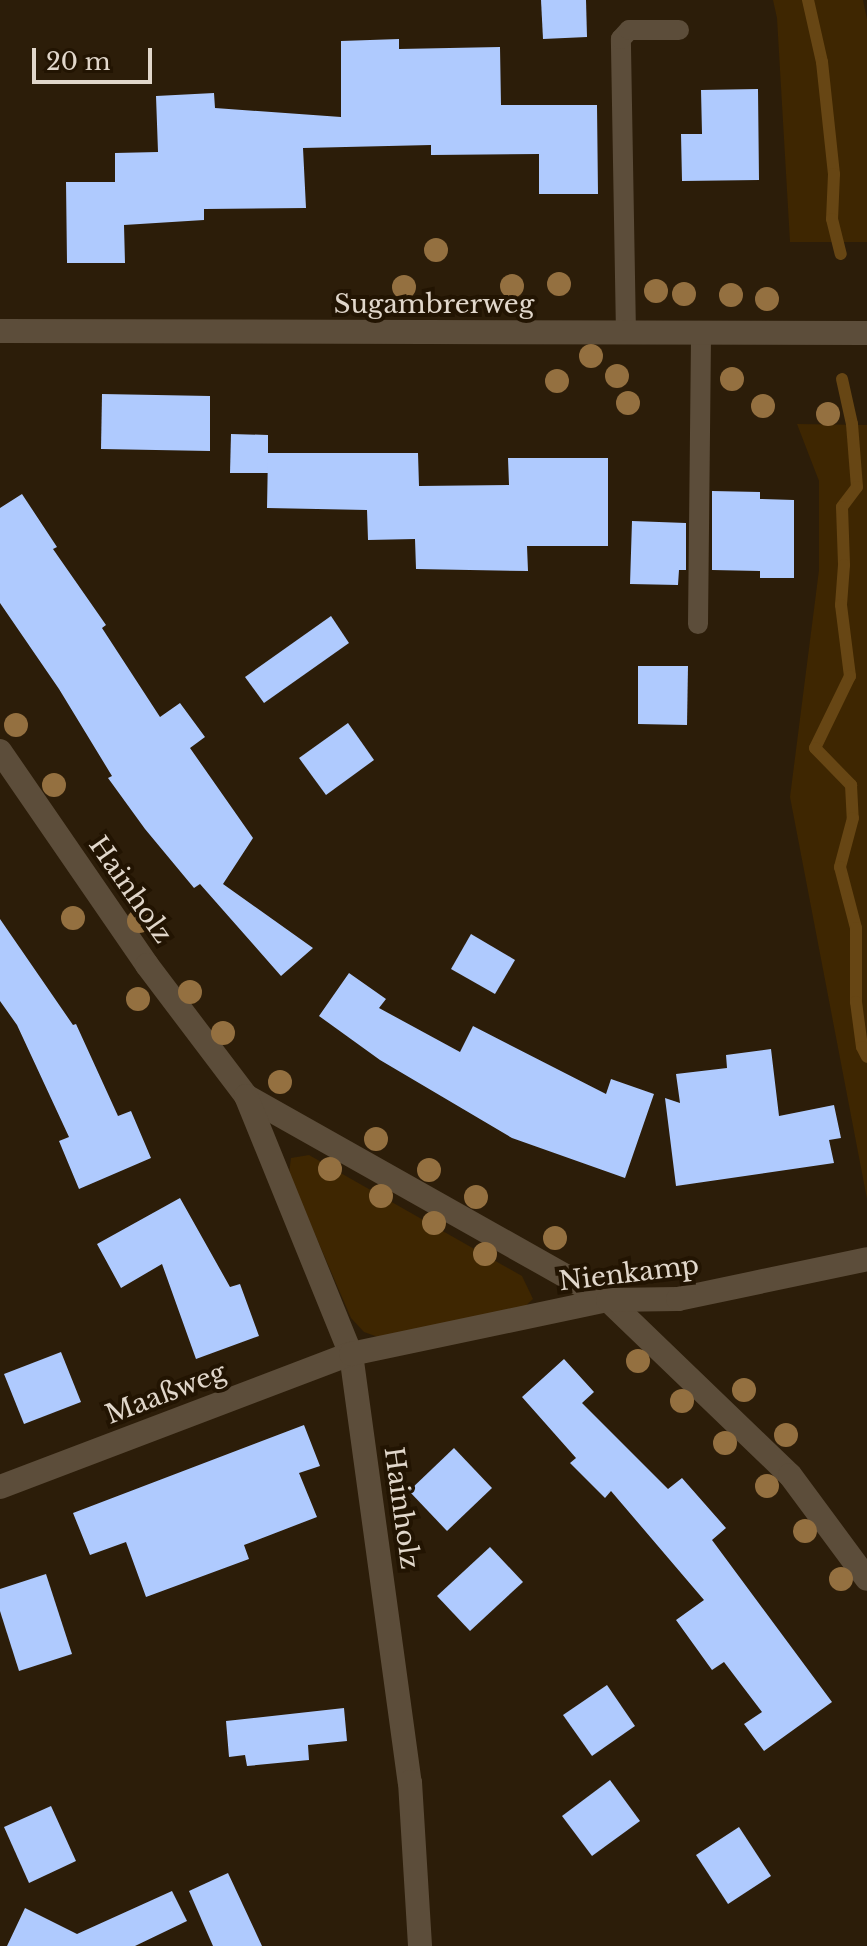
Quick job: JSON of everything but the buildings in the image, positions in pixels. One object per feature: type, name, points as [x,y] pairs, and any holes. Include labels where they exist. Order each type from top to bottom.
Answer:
[{"type":"street","name":"Sugambrerweg","points":[[0,331],[867,333]]},
{"type":"street","name":"Hainholz","points":[[0,751],[147,965],[246,1096],[351,1354],[410,1782],[420,1946]]},
{"type":"street","name":"Hainholz","points":[[246,1096],[608,1300],[790,1475],[867,1579]]},
{"type":"street","name":"Nienkamp","points":[[351,1354],[608,1300],[678,1299],[867,1259]]},
{"type":"street","name":"Maaßweg","points":[[0,1487],[351,1354]]},
{"type":"lane","points":[[626,334],[621,39],[629,30],[679,30]]},
{"type":"lane","points":[[698,624],[701,333]]},
{"type":"shaded area","points":[[773,0],[863,0],[867,19],[867,242],[790,242],[777,18]]},
{"type":"shaded area","points":[[797,424],[867,425],[867,1199],[790,797],[819,570],[819,481]]},
{"type":"shaded area","points":[[309,1155],[522,1276],[533,1299],[522,1309],[378,1337],[364,1332],[351,1318],[289,1174],[291,1158]]},
{"type":"waterway","points":[[808,0],[822,62],[834,174],[832,219],[841,254]]},
{"type":"waterway","points":[[842,379],[852,424],[857,487],[842,507],[844,565],[841,605],[850,676],[815,748],[851,785],[853,818],[840,867],[856,928],[856,1002],[862,1047],[867,1057]]}]
